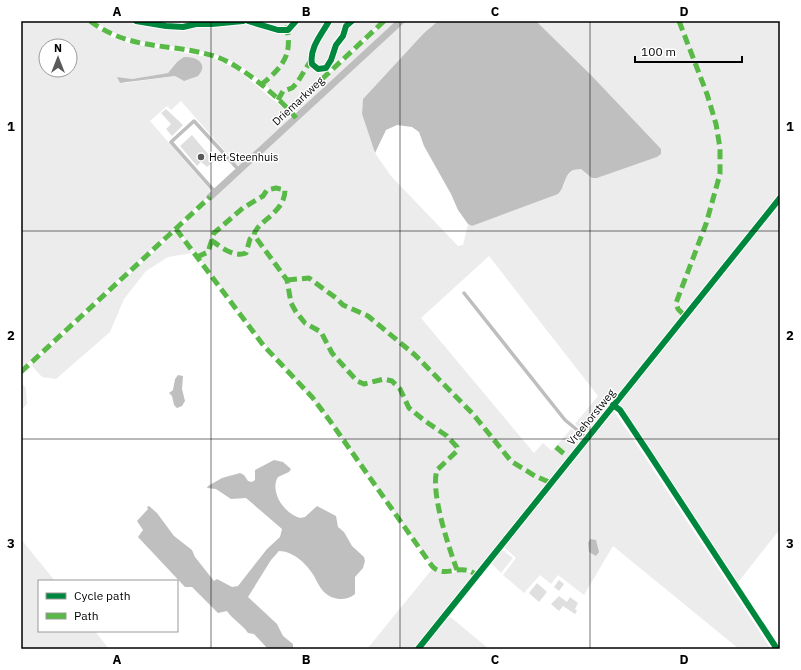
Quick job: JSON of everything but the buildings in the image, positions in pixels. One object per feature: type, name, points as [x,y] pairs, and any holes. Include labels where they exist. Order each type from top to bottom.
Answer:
[{"type":"street","name":"Driemarkweg","points":[[213,195],[401,21]]},
{"type":"street","name":"Vreehorstweg","points":[[418,649],[780,198]]},
{"type":"lane","points":[[213,195],[171,142],[194,121],[239,170]]},
{"type":"lane","points":[[464,293],[565,420],[588,438]]},
{"type":"shaded area","points":[[21,21],[85,21],[111,37],[128,43],[213,58],[237,69],[284,109],[289,115],[290,121],[240,165],[237,165],[181,101],[171,110],[167,106],[150,121],[210,190],[209,196],[21,369]],"holes":[[[177,62],[191,79],[182,80],[175,76],[122,83],[117,77],[132,79],[168,73]]]},
{"type":"shaded area","points":[[94,21],[383,21],[294,104],[287,105],[245,69],[226,59],[200,51],[138,41],[109,30]]},
{"type":"shaded area","points":[[386,21],[398,21],[300,111],[294,111],[294,107]]},
{"type":"shaded area","points":[[404,21],[438,21],[424,33],[363,99],[362,114],[375,153],[391,176],[458,246],[463,245],[468,224],[472,226],[564,186],[565,178],[573,170],[581,169],[592,177],[597,178],[657,157],[661,154],[660,149],[591,75],[536,21],[780,21],[780,193],[587,434],[575,424],[598,396],[489,256],[421,318],[534,453],[543,443],[552,451],[571,429],[583,438],[475,573],[464,570],[442,570],[432,565],[330,421],[258,336],[178,230]]},
{"type":"shaded area","points":[[438,21],[536,21],[591,75],[661,149],[661,154],[657,157],[597,178],[592,178],[581,169],[573,170],[566,178],[561,191],[558,194],[472,226],[468,224],[458,210],[451,194],[424,146],[419,132],[412,127],[397,125],[386,130],[375,153],[362,114],[363,99],[424,33]]},
{"type":"shaded area","points":[[184,57],[197,59],[202,64],[201,72],[198,76],[184,81],[175,76],[120,83],[117,77],[132,79],[168,73],[177,62]]},
{"type":"shaded area","points":[[780,204],[780,529],[736,585],[618,404]]},
{"type":"shaded area","points":[[176,232],[192,253],[168,257],[146,271],[124,299],[110,332],[56,379],[42,377],[31,365]]},
{"type":"shaded area","points":[[178,375],[183,376],[182,389],[185,401],[182,406],[177,408],[174,405],[172,396],[169,393],[173,390],[175,379]]},
{"type":"shaded area","points":[[21,383],[26,388],[27,404],[21,410]]},
{"type":"shaded area","points":[[613,410],[771,649],[739,649],[613,546],[584,595],[558,575],[551,584],[540,575],[524,593],[503,575],[516,558],[503,546]]},
{"type":"shaded area","points":[[274,460],[283,462],[291,469],[289,472],[278,477],[276,483],[277,496],[284,507],[294,516],[300,518],[305,517],[317,506],[336,516],[338,527],[344,532],[352,546],[364,557],[365,561],[363,568],[355,577],[355,594],[351,597],[339,599],[327,595],[308,567],[289,553],[279,551],[271,560],[248,597],[277,624],[283,636],[293,644],[293,649],[268,649],[254,634],[248,633],[227,611],[218,613],[192,587],[185,587],[138,537],[143,530],[137,521],[149,506],[157,513],[174,536],[192,550],[195,557],[214,581],[217,579],[232,587],[238,586],[267,549],[280,537],[282,529],[246,498],[231,499],[216,489],[207,488],[222,478],[240,473],[244,475],[248,481],[252,482],[255,480],[255,470]]},
{"type":"shaded area","points":[[21,539],[54,580],[38,580],[38,632],[96,632],[109,649],[21,649]]},
{"type":"shaded area","points":[[590,539],[596,540],[599,552],[596,556],[589,552],[588,543]]},
{"type":"shaded area","points":[[501,549],[513,558],[501,573],[490,562]]},
{"type":"shaded area","points":[[433,568],[451,573],[466,570],[474,575],[415,649],[367,649]]},
{"type":"shaded area","points":[[448,615],[489,649],[421,649]]},
{"type":"marked path","points":[[90,21],[121,38],[152,45],[200,52],[227,61],[260,83],[296,118]]},
{"type":"marked path","points":[[261,85],[276,71],[285,58],[288,50],[288,32],[285,21]]},
{"type":"marked path","points":[[289,110],[384,21]]},
{"type":"marked path","points":[[679,21],[707,94],[716,124],[720,148],[720,174],[706,224],[676,303],[678,309],[685,316]]},
{"type":"marked path","points":[[278,100],[283,91],[292,88],[297,83],[311,60]]},
{"type":"marked path","points":[[197,257],[208,252],[214,233],[243,208],[263,196],[267,190],[276,188],[285,190],[284,198],[276,211],[256,230],[254,235],[287,280],[291,303],[296,312],[305,323],[321,332],[332,353],[357,381],[364,384],[384,379],[392,381],[400,389],[409,408],[447,436],[457,447],[457,451],[437,470],[436,480],[436,492],[441,520],[457,570]]},
{"type":"marked path","points":[[21,372],[210,197]]},
{"type":"marked path","points":[[176,229],[264,346],[312,397],[432,566],[444,572],[467,570],[477,575]]},
{"type":"marked path","points":[[211,240],[232,253],[241,254],[246,253],[250,239],[254,235]]},
{"type":"marked path","points":[[287,280],[309,278],[343,305],[368,316],[415,355],[473,414],[511,461],[535,476],[551,483]]},
{"type":"marked path","points":[[556,447],[570,459]]},
{"type":"cycle path","points":[[136,21],[183,27],[196,24],[243,21]]},
{"type":"cycle path","points":[[248,21],[278,30],[288,30],[296,21]]},
{"type":"cycle path","points":[[329,21],[312,52],[312,64],[318,69],[326,68],[331,60],[336,45],[343,36],[346,26],[352,21]]},
{"type":"cycle path","points":[[418,649],[780,198]]},
{"type":"cycle path","points":[[613,405],[620,410],[777,649]]},
{"type":"place","name":"Het Steenhuis","points":[[201,157]]}]
